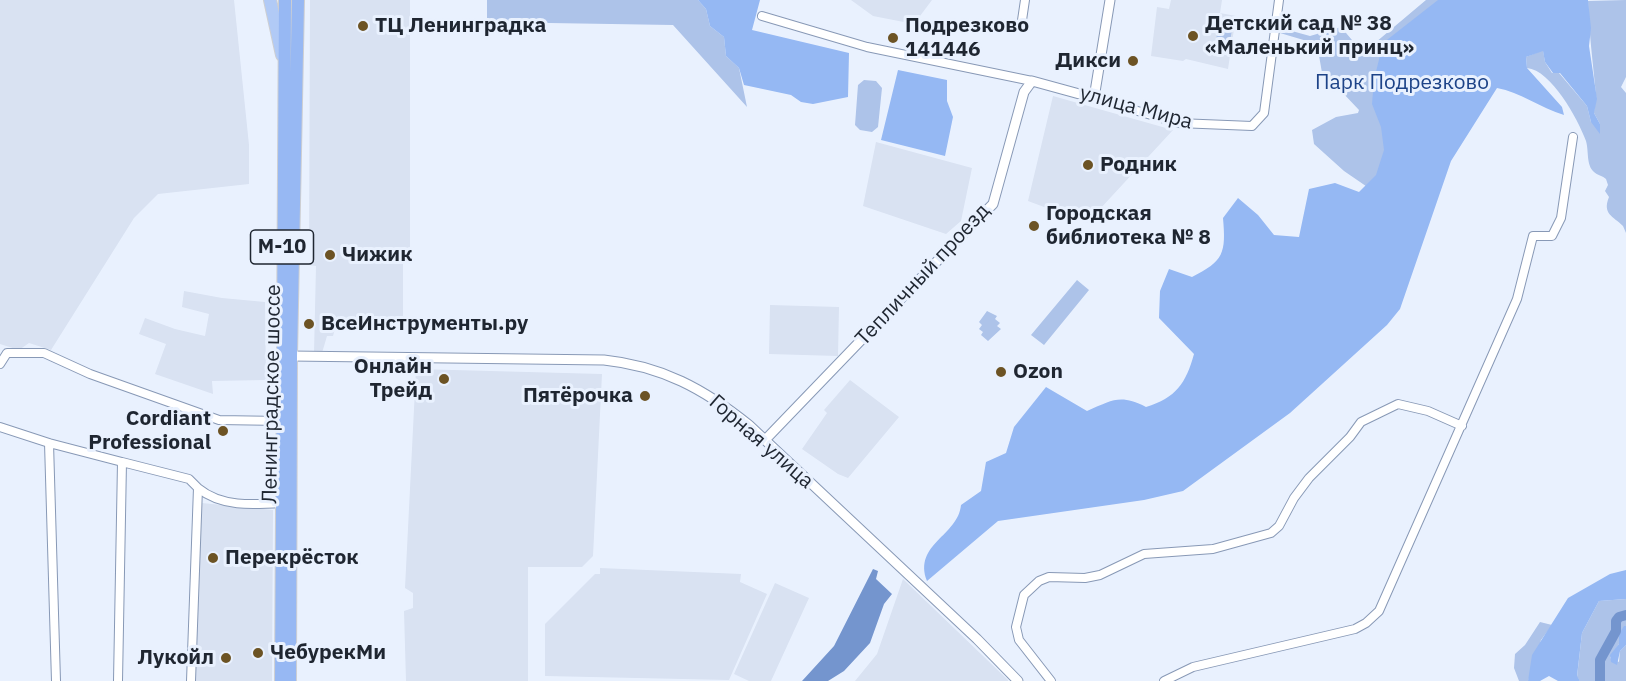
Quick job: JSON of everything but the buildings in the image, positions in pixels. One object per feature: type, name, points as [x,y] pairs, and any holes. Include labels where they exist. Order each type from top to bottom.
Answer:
[{"type":"highway","name":"Ленинградское шоссе","points":[[285,0],[291,71],[290,681]]},
{"type":"highway","name":"Ленинградское шоссе","points":[[281,681],[281,421],[291,71],[298,0]]},
{"type":"main road","points":[[270,0],[291,71]]},
{"type":"street","points":[[1021,27],[1025,0]]},
{"type":"street","points":[[1094,98],[1110,0]]},
{"type":"street","name":"улица Мира","points":[[1032,81],[1178,123],[1194,126],[1225,124],[1242,128],[1252,126],[1264,113],[1279,0]]},
{"type":"street","points":[[762,16],[867,47],[1032,81]]},
{"type":"street","name":"Тепличный проезд","points":[[765,440],[969,228],[988,212],[993,204],[1024,92],[1032,81]]},
{"type":"street","points":[[1164,681],[1193,667],[1347,631],[1366,623],[1378,611],[1390,589],[1517,298],[1533,236],[1552,236],[1561,218],[1573,137]]},
{"type":"street","points":[[0,364],[7,352],[44,353],[90,374],[219,420],[281,421]]},
{"type":"street","name":"Горная улица","points":[[291,356],[626,362],[659,370],[698,388],[718,401],[765,440],[977,639],[1018,681]]},
{"type":"street","points":[[1052,681],[1018,640],[1016,627],[1024,595],[1039,581],[1049,577],[1085,578],[1100,575],[1144,554],[1213,549],[1271,533],[1279,526],[1294,498],[1309,478],[1350,437],[1361,422],[1388,407],[1398,404],[1413,406],[1462,426]]},
{"type":"street","points":[[0,427],[49,443],[189,479],[216,500],[260,504],[281,503]]},
{"type":"street","points":[[49,443],[56,681]]},
{"type":"street","points":[[118,681],[122,462]]},
{"type":"street","points":[[191,681],[198,488]]},
{"type":"shaded area","points":[[0,0],[234,0],[249,145],[249,184],[158,194],[134,218],[51,350],[29,343],[19,350],[0,344]]},
{"type":"shaded area","points":[[310,0],[410,0],[410,248],[403,248],[403,324],[337,322],[333,336],[327,336],[322,353],[314,353],[316,266],[309,265]]},
{"type":"shaded area","points":[[851,0],[932,0],[914,24],[873,16]]},
{"type":"shaded area","name":"Детский сад № 38 «Маленький принц»","points":[[1171,0],[1222,0],[1220,13],[1236,16],[1228,69],[1186,59],[1183,61],[1151,56],[1157,7],[1169,9]]},
{"type":"shaded area","name":"Родник","points":[[1053,96],[1173,130],[1087,223],[1028,201]]},
{"type":"shaded area","points":[[876,142],[972,168],[961,221],[946,234],[863,206]]},
{"type":"shaded area","points":[[184,291],[222,298],[265,302],[266,380],[212,381],[213,394],[155,374],[166,344],[139,334],[145,318],[175,329],[205,336],[209,314],[182,307]]},
{"type":"shaded area","points":[[770,305],[839,307],[838,356],[769,354]]},
{"type":"shaded area","points":[[416,369],[602,374],[593,556],[582,567],[528,567],[528,681],[406,681],[404,611],[413,608],[413,593],[405,588]]},
{"type":"shaded area","points":[[850,380],[899,417],[848,478],[838,474],[802,449],[827,413],[824,410]]},
{"type":"shaded area","points":[[202,503],[273,510],[272,681],[193,681]]},
{"type":"shaded area","points":[[600,568],[741,574],[740,582],[767,594],[729,680],[545,676],[545,624],[595,574],[600,574]]},
{"type":"shaded area","points":[[873,569],[878,571],[876,579],[892,594],[884,604],[870,643],[844,671],[828,681],[802,681],[834,646]]},
{"type":"shaded area","points":[[903,579],[1008,681],[855,681],[877,654]]},
{"type":"shaded area","points":[[775,583],[809,598],[771,681],[749,681],[734,674]]},
{"type":"green space","points":[[487,0],[698,0],[706,9],[710,26],[724,37],[726,56],[739,68],[747,107],[673,25],[487,22]]},
{"type":"green space","points":[[698,0],[760,0],[752,30],[849,53],[848,97],[813,104],[801,102],[791,95],[744,85],[739,68],[726,56],[724,37],[710,26],[706,9]]},
{"type":"green space","name":"Парк Подрезково","points":[[1426,0],[1523,0],[1379,195],[1344,171],[1314,144],[1312,130],[1336,117],[1358,113],[1359,110],[1341,91],[1325,90],[1317,44],[1280,33],[1281,28],[1310,36],[1341,27],[1363,53]]},
{"type":"green space","points":[[1438,0],[1588,0],[1591,28],[1589,46],[1597,99],[1594,113],[1600,124],[1600,134],[1591,122],[1587,106],[1560,73],[1553,73],[1545,62],[1543,51],[1526,57],[1527,68],[1562,107],[1564,115],[1497,88],[1451,161],[1400,309],[1387,325],[1290,413],[1183,491],[1144,500],[998,521],[927,581],[924,568],[931,549],[952,525],[961,505],[981,491],[986,462],[1006,453],[1014,427],[1046,387],[1087,411],[1116,400],[1129,401],[1146,407],[1165,399],[1178,388],[1194,354],[1159,318],[1160,291],[1169,269],[1192,277],[1217,261],[1223,248],[1223,218],[1238,198],[1258,215],[1274,235],[1299,237],[1309,189],[1335,183],[1359,192],[1376,175],[1384,150],[1381,127],[1372,104],[1374,80],[1383,43]]},
{"type":"green space","points":[[1626,0],[1626,77],[1621,87],[1626,93],[1626,233],[1623,226],[1608,211],[1609,197],[1605,191],[1608,185],[1606,179],[1591,169],[1586,141],[1577,121],[1554,86],[1536,71],[1527,68],[1526,57],[1543,50],[1545,62],[1552,73],[1559,73],[1587,106],[1591,122],[1600,124],[1594,113],[1596,97],[1588,1]]},
{"type":"green space","points":[[1218,27],[1232,29],[1229,49],[1215,47]]},
{"type":"green space","points":[[898,70],[947,80],[947,101],[953,117],[945,156],[881,140]]},
{"type":"green space","points":[[864,80],[876,81],[882,88],[878,127],[872,132],[860,130],[855,125],[858,85]]},
{"type":"green space","points":[[1077,280],[1089,290],[1044,345],[1031,335]]},
{"type":"green space","points":[[987,311],[997,316],[995,319],[1000,323],[997,326],[1001,329],[988,341],[981,335],[983,332],[979,329],[982,325],[979,322]]},
{"type":"green space","points":[[1626,570],[1626,599],[1599,601],[1582,633],[1577,676],[1580,681],[1558,681],[1549,676],[1540,681],[1528,681],[1532,655],[1568,598],[1610,574]]},
{"type":"green space","points":[[1626,599],[1626,626],[1619,634],[1619,644],[1610,658],[1619,662],[1620,651],[1626,645],[1626,681],[1580,681],[1577,677],[1582,633],[1599,601]]},
{"type":"green space","points":[[1540,622],[1552,625],[1541,640],[1528,681],[1519,681],[1514,668],[1515,654],[1525,645]]},
{"type":"green space","points":[[1626,626],[1626,645],[1620,651],[1617,665],[1611,662],[1610,655],[1619,644],[1619,634]]},
{"type":"waterway","points":[[1600,681],[1600,660],[1616,631],[1616,621],[1619,617],[1626,615]]},
{"type":"place","name":"ТЦ Ленинградка","points":[[363,26]]},
{"type":"place","name":"Детский сад № 38 «Маленький принц»","points":[[1193,36]]},
{"type":"place","name":"Подрезково 141446","points":[[893,38]]},
{"type":"place","name":"Дикси","points":[[1133,61]]},
{"type":"place","name":"Родник","points":[[1088,165]]},
{"type":"place","name":"Городская библиотека № 8","points":[[1034,226]]},
{"type":"place","name":"Чижик","points":[[330,255]]},
{"type":"place","name":"ВсеИнструменты.ру","points":[[309,324]]},
{"type":"place","name":"Ozon","points":[[1001,372]]},
{"type":"place","name":"Онлайн Трейд","points":[[444,379]]},
{"type":"place","name":"Пятёрочка","points":[[645,396]]},
{"type":"place","name":"Cordiant Professional","points":[[223,431]]},
{"type":"place","name":"Перекрёсток","points":[[213,558]]},
{"type":"place","name":"ЧебурекМи","points":[[258,653]]},
{"type":"place","name":"Лукойл","points":[[226,658]]}]
